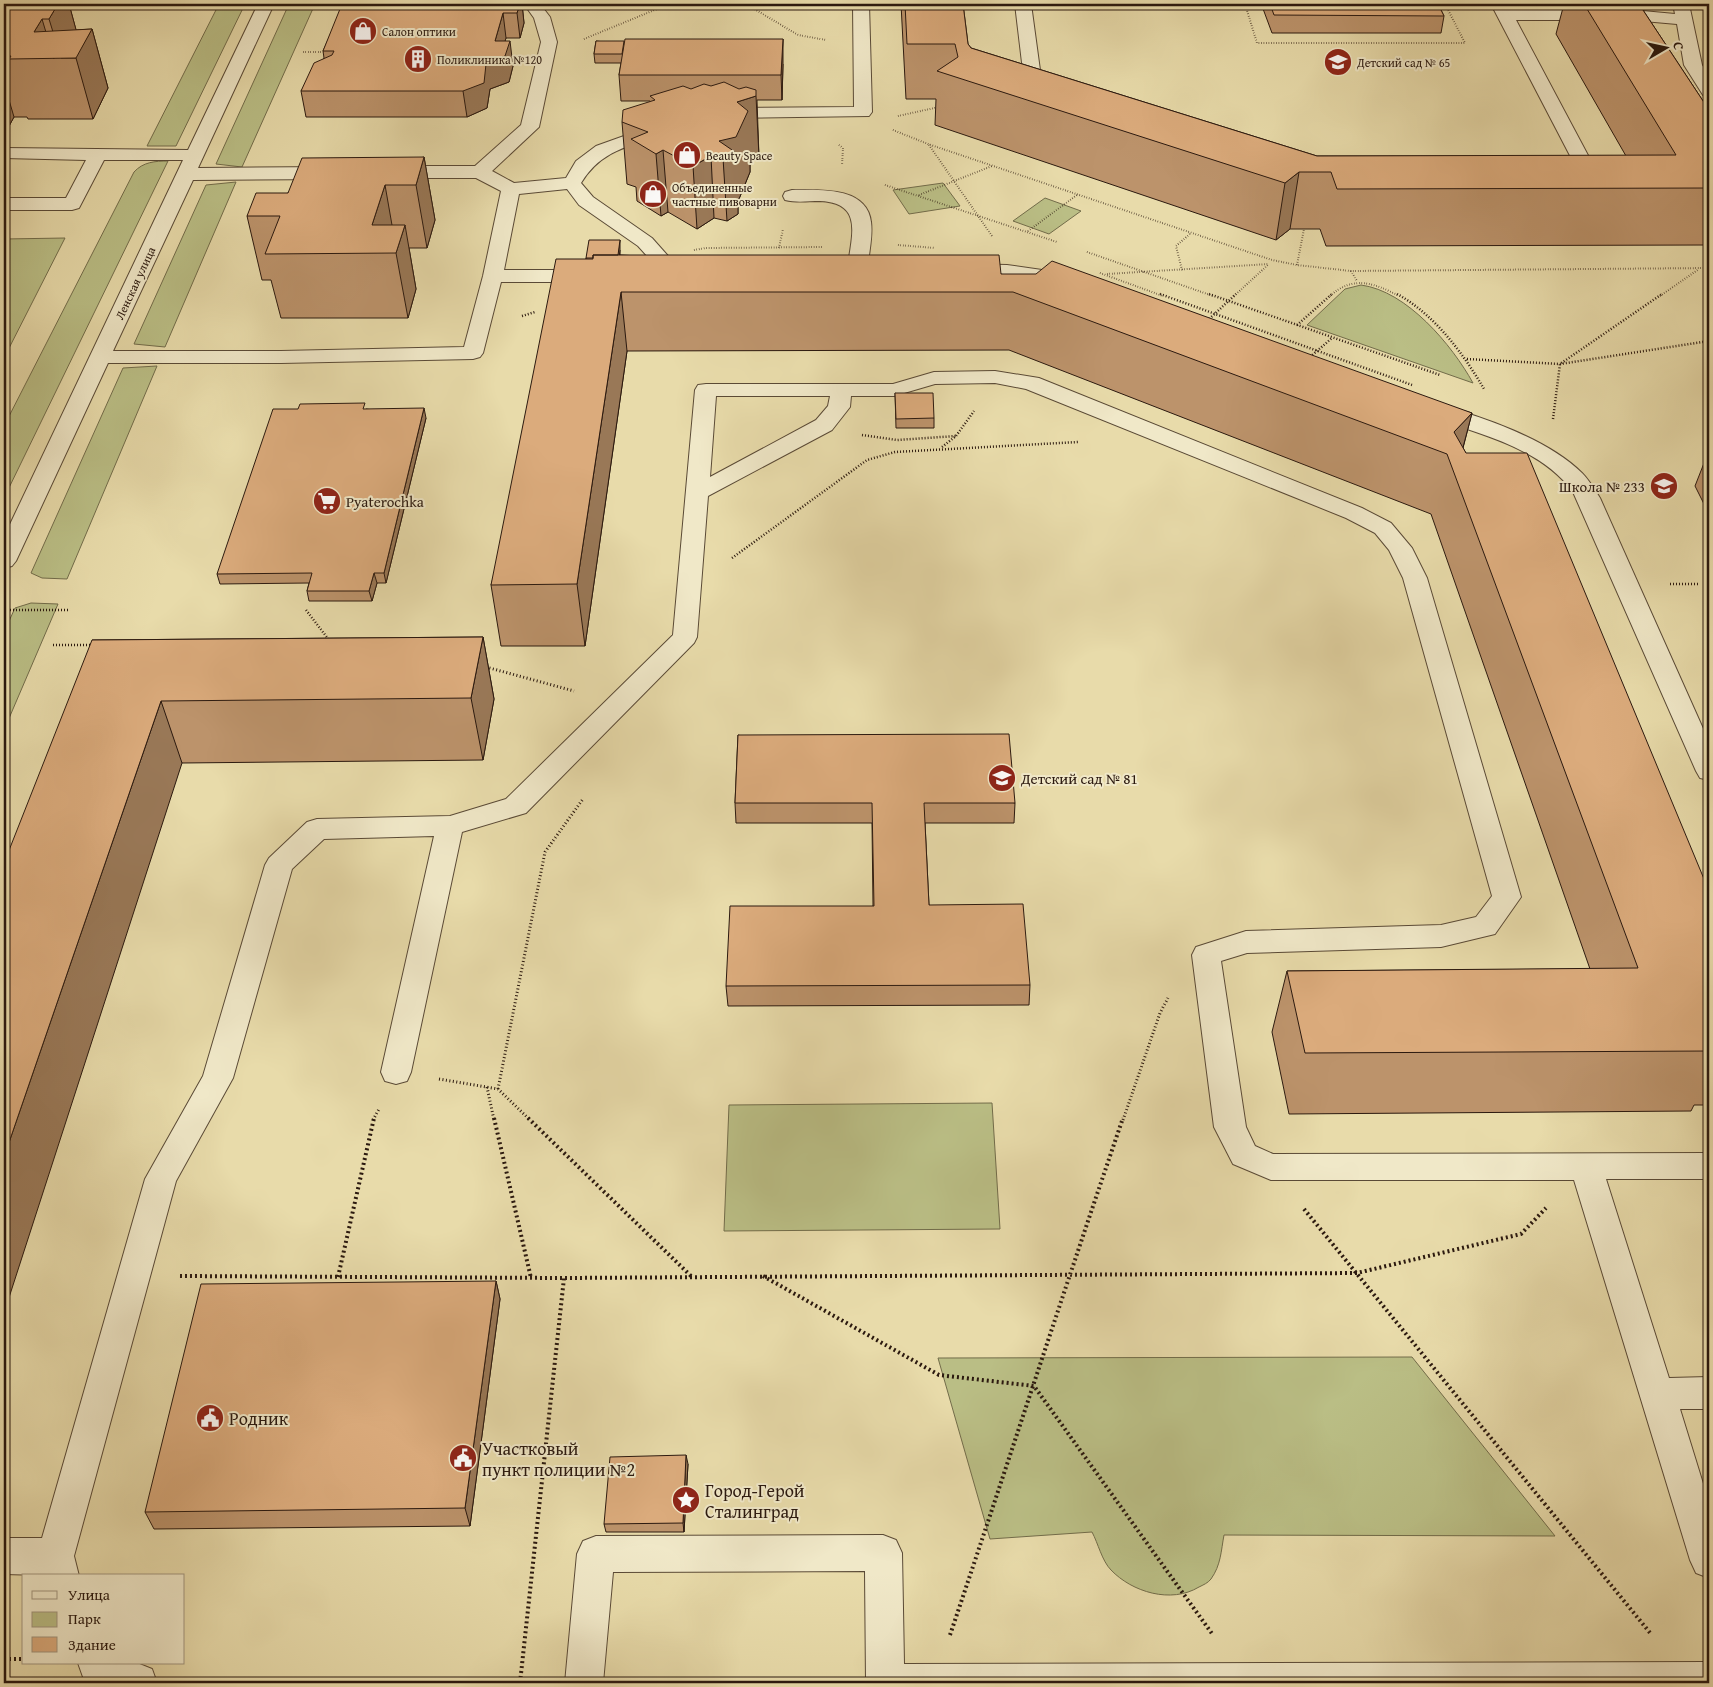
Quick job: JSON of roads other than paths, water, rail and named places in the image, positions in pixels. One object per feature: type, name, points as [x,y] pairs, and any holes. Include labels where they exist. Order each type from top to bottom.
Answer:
[{"type":"street","name":"Ленская улица","points":[[4,561],[266,4]]},
{"type":"street","points":[[480,172],[530,127],[549,42],[542,17],[532,4]]},
{"type":"street","points":[[699,116],[729,112],[816,112],[869,116],[862,45],[861,4]]},
{"type":"street","points":[[1023,4],[1034,88],[1063,97]]},
{"type":"street","points":[[1502,9],[1632,15],[1682,12],[1693,65],[1709,91]]},
{"type":"street","points":[[1502,9],[1590,176],[1561,177]]},
{"type":"street","points":[[1689,48],[1709,50]]},
{"type":"street","points":[[572,183],[583,165],[602,150],[672,125]]},
{"type":"street","points":[[4,153],[98,155],[196,154]]},
{"type":"street","points":[[4,204],[72,204],[98,155]]},
{"type":"street","points":[[186,174],[350,172]]},
{"type":"street","points":[[370,172],[480,172],[512,189],[572,183]]},
{"type":"street","points":[[572,183],[586,201],[645,242],[658,256],[652,276],[680,274]]},
{"type":"street","points":[[100,357],[272,357],[473,353],[493,276],[512,189]]},
{"type":"street","points":[[792,196],[838,197],[854,205],[862,219],[858,266]]},
{"type":"street","points":[[948,269],[1007,271],[1076,282]]},
{"type":"street","points":[[493,276],[608,276]]},
{"type":"street","points":[[4,1556],[58,1566],[161,1179],[218,1078],[280,865],[317,829],[450,826],[516,806],[685,637],[706,390],[894,390],[934,378],[995,376],[1031,383],[1354,513],[1383,528],[1400,548],[1415,578],[1507,897],[1485,926],[1441,936],[1246,942],[1206,954],[1230,1126],[1244,1155],[1271,1167],[1709,1166]]},
{"type":"street","points":[[697,493],[824,425],[839,407],[841,391]]},
{"type":"street","points":[[1421,406],[1526,445],[1549,457],[1573,477],[1589,498],[1709,771]]},
{"type":"street","points":[[396,1072],[450,826]]},
{"type":"street","points":[[1586,1166],[1709,1560]]},
{"type":"street","points":[[1657,1394],[1709,1393]]},
{"type":"street","points":[[584,1683],[596,1554],[883,1553],[884,1683]]},
{"type":"street","points":[[98,1664],[102,1668],[138,1683]]},
{"type":"street","points":[[891,1683],[1699,1681]]},
{"type":"place","name":"Салон оптики","points":[[363,31]]},
{"type":"place","name":"Поликлиника №120","points":[[418,59]]},
{"type":"place","name":"Детский сад № 65","points":[[1338,62]]},
{"type":"place","name":"Beauty Space","points":[[687,155]]},
{"type":"place","name":"Объединенные частные пивоварни","points":[[653,194]]},
{"type":"place","name":"Школа № 233","points":[[1664,486]]},
{"type":"place","name":"Pyaterochka","points":[[327,501]]},
{"type":"place","name":"Детский сад № 81","points":[[1002,778]]},
{"type":"place","name":"Родник","points":[[210,1418]]},
{"type":"place","name":"Участковый пункт полиции №2","points":[[463,1458]]},
{"type":"place","name":"Город-Герой Сталинград","points":[[686,1500]]}]
